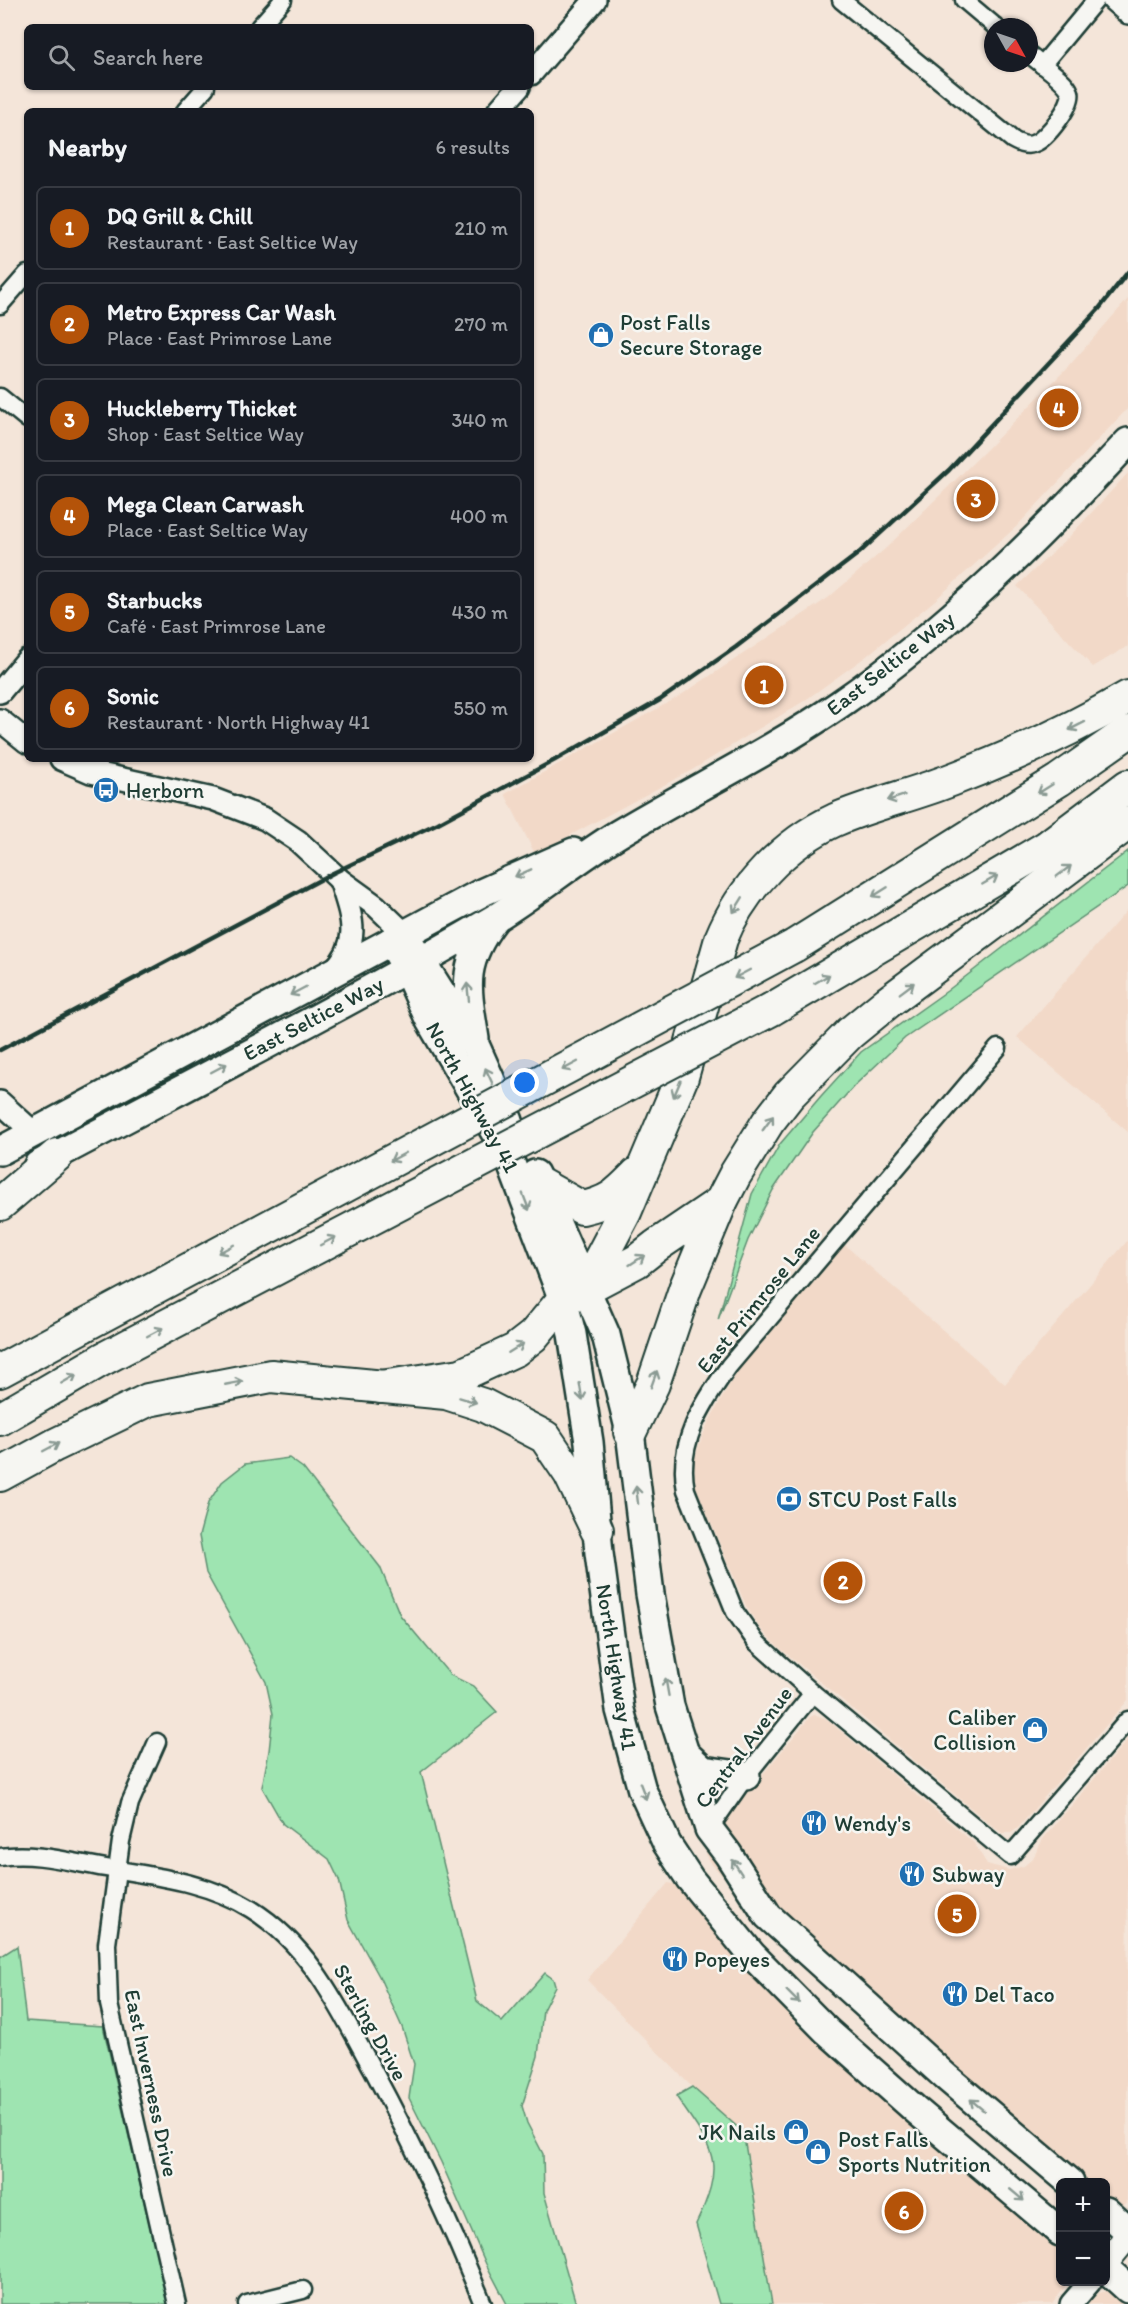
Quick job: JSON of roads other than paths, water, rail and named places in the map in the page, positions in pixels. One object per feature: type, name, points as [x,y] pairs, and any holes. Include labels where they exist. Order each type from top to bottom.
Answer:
[{"type":"highway","points":[[381,1387],[461,1374],[515,1350],[534,1336],[574,1294],[625,1212],[682,1077],[729,918],[762,873],[790,849],[833,821],[949,781],[1020,753],[1081,724],[1128,698]]},
{"type":"highway","points":[[0,1371],[794,946],[1059,780],[1128,732]]},
{"type":"highway","points":[[0,1419],[103,1359],[772,1009],[1047,847],[1128,786]]},
{"type":"highway","points":[[630,1432],[653,1384],[685,1289],[721,1202],[768,1122],[805,1078],[850,1034],[888,1002],[1128,823]]},
{"type":"highway","points":[[0,1204],[57,1155]]},
{"type":"highway","points":[[541,1185],[582,1208],[603,1203],[621,1190],[644,1167]]},
{"type":"highway","points":[[574,1294],[637,1261],[721,1202]]},
{"type":"highway","points":[[0,1475],[55,1445],[148,1400],[271,1376],[446,1393],[483,1405],[544,1437],[570,1474],[597,1530]]},
{"type":"main road","name":"East Seltice Way","points":[[0,1185],[348,1000],[496,917],[552,881],[616,835],[798,732],[842,703],[889,667],[980,591],[1059,515],[1128,442]]},
{"type":"main road","name":"East Seltice Way","points":[[0,1151],[483,892],[616,835]]},
{"type":"main road","points":[[477,1049],[468,994],[468,969],[482,935],[496,917]]},
{"type":"main road","points":[[398,937],[413,964]]},
{"type":"main road","name":"North Highway 41","points":[[413,964],[430,1021],[507,1154],[574,1294],[606,1335],[630,1432],[650,1594],[670,1706],[709,1829],[768,1916],[946,2077],[1065,2178]]},
{"type":"main road","name":"North Highway 41","points":[[413,964],[477,1049],[541,1185],[574,1294],[572,1334],[589,1442],[597,1530],[620,1710],[642,1790],[667,1844],[690,1879],[752,1955],[836,2039],[1056,2229]]},
{"type":"main road","points":[[348,1000],[385,992],[409,1002],[430,1021]]},
{"type":"main road","points":[[33,1132],[57,1155],[66,1136],[75,1128],[169,1077],[210,1049],[254,1014]]},
{"type":"main road","points":[[687,1755],[704,1770],[746,1776]]},
{"type":"main road","points":[[675,1856],[688,1855],[720,1901],[742,1919],[768,1916]]},
{"type":"main road","points":[[1110,2215],[1128,2231]]},
{"type":"main road","points":[[1110,2258],[1128,2236]]},
{"type":"main road","points":[[1110,2273],[1128,2289]]},
{"type":"street","points":[[262,24],[283,0]]},
{"type":"street","points":[[534,71],[595,0]]},
{"type":"street","points":[[841,0],[1020,144],[1033,145],[1039,141],[1070,102],[1069,90],[1065,84],[1038,62]]},
{"type":"street","points":[[964,0],[985,18]]},
{"type":"street","points":[[1042,65],[1096,0]]},
{"type":"street","points":[[1113,0],[1128,13]]},
{"type":"street","points":[[188,108],[203,90]]},
{"type":"street","points":[[501,108],[516,90]]},
{"type":"street","points":[[0,304],[24,277]]},
{"type":"street","points":[[0,397],[24,417]]},
{"type":"street","points":[[0,692],[24,664]]},
{"type":"street","points":[[0,720],[24,740]]},
{"type":"street","points":[[68,762],[91,772],[195,795],[248,811],[265,819],[298,841],[340,880],[376,906],[398,937]]},
{"type":"street","points":[[330,973],[344,958],[351,941],[352,921],[340,880]]},
{"type":"street","name":"East Primrose Lane","points":[[998,1048],[735,1359],[704,1405],[684,1450],[683,1477],[686,1490],[735,1612],[756,1642],[813,1693],[1010,1856],[1128,1720]]},
{"type":"street","points":[[0,1102],[33,1132]]},
{"type":"street","name":"Central Avenue","points":[[709,1829],[746,1776],[813,1693]]},
{"type":"street","name":"East Inverness Drive","points":[[157,1742],[130,1803],[121,1841],[107,1944],[109,2004],[177,2304]]},
{"type":"street","name":"Sterling Drive","points":[[0,1857],[14,1855],[177,1880],[233,1899],[274,1924],[308,1959],[351,2029],[410,2140],[483,2304]]},
{"type":"street","points":[[1071,2304],[1087,2286]]},
{"type":"street","points":[[247,2304],[303,2290]]},
{"type":"railway","points":[[0,1050],[333,873],[438,823],[660,700],[736,647],[859,553],[949,470],[1098,310],[1128,272]]},
{"type":"place","name":"Post Falls Secure Storage","points":[[601,335]]},
{"type":"place","name":"Mega Clean Carwash","points":[[1059,408]]},
{"type":"place","name":"Huckleberry Thicket","points":[[976,499]]},
{"type":"place","name":"DQ Grill & Chill","points":[[764,685]]},
{"type":"place","name":"Herborn","points":[[106,790]]},
{"type":"place","name":"STCU Post Falls","points":[[789,1499]]},
{"type":"place","name":"Metro Express Car Wash","points":[[843,1581]]},
{"type":"place","name":"Caliber Collision","points":[[1035,1730]]},
{"type":"place","name":"Wendy's","points":[[814,1823]]},
{"type":"place","name":"Subway","points":[[912,1874]]},
{"type":"place","name":"Starbucks","points":[[957,1914]]},
{"type":"place","name":"Popeyes","points":[[675,1959]]},
{"type":"place","name":"Del Taco","points":[[955,1994]]},
{"type":"place","name":"JK Nails","points":[[796,2132]]},
{"type":"place","name":"Post Falls Sports Nutrition","points":[[818,2152]]},
{"type":"place","name":"Sonic","points":[[904,2211]]}]
